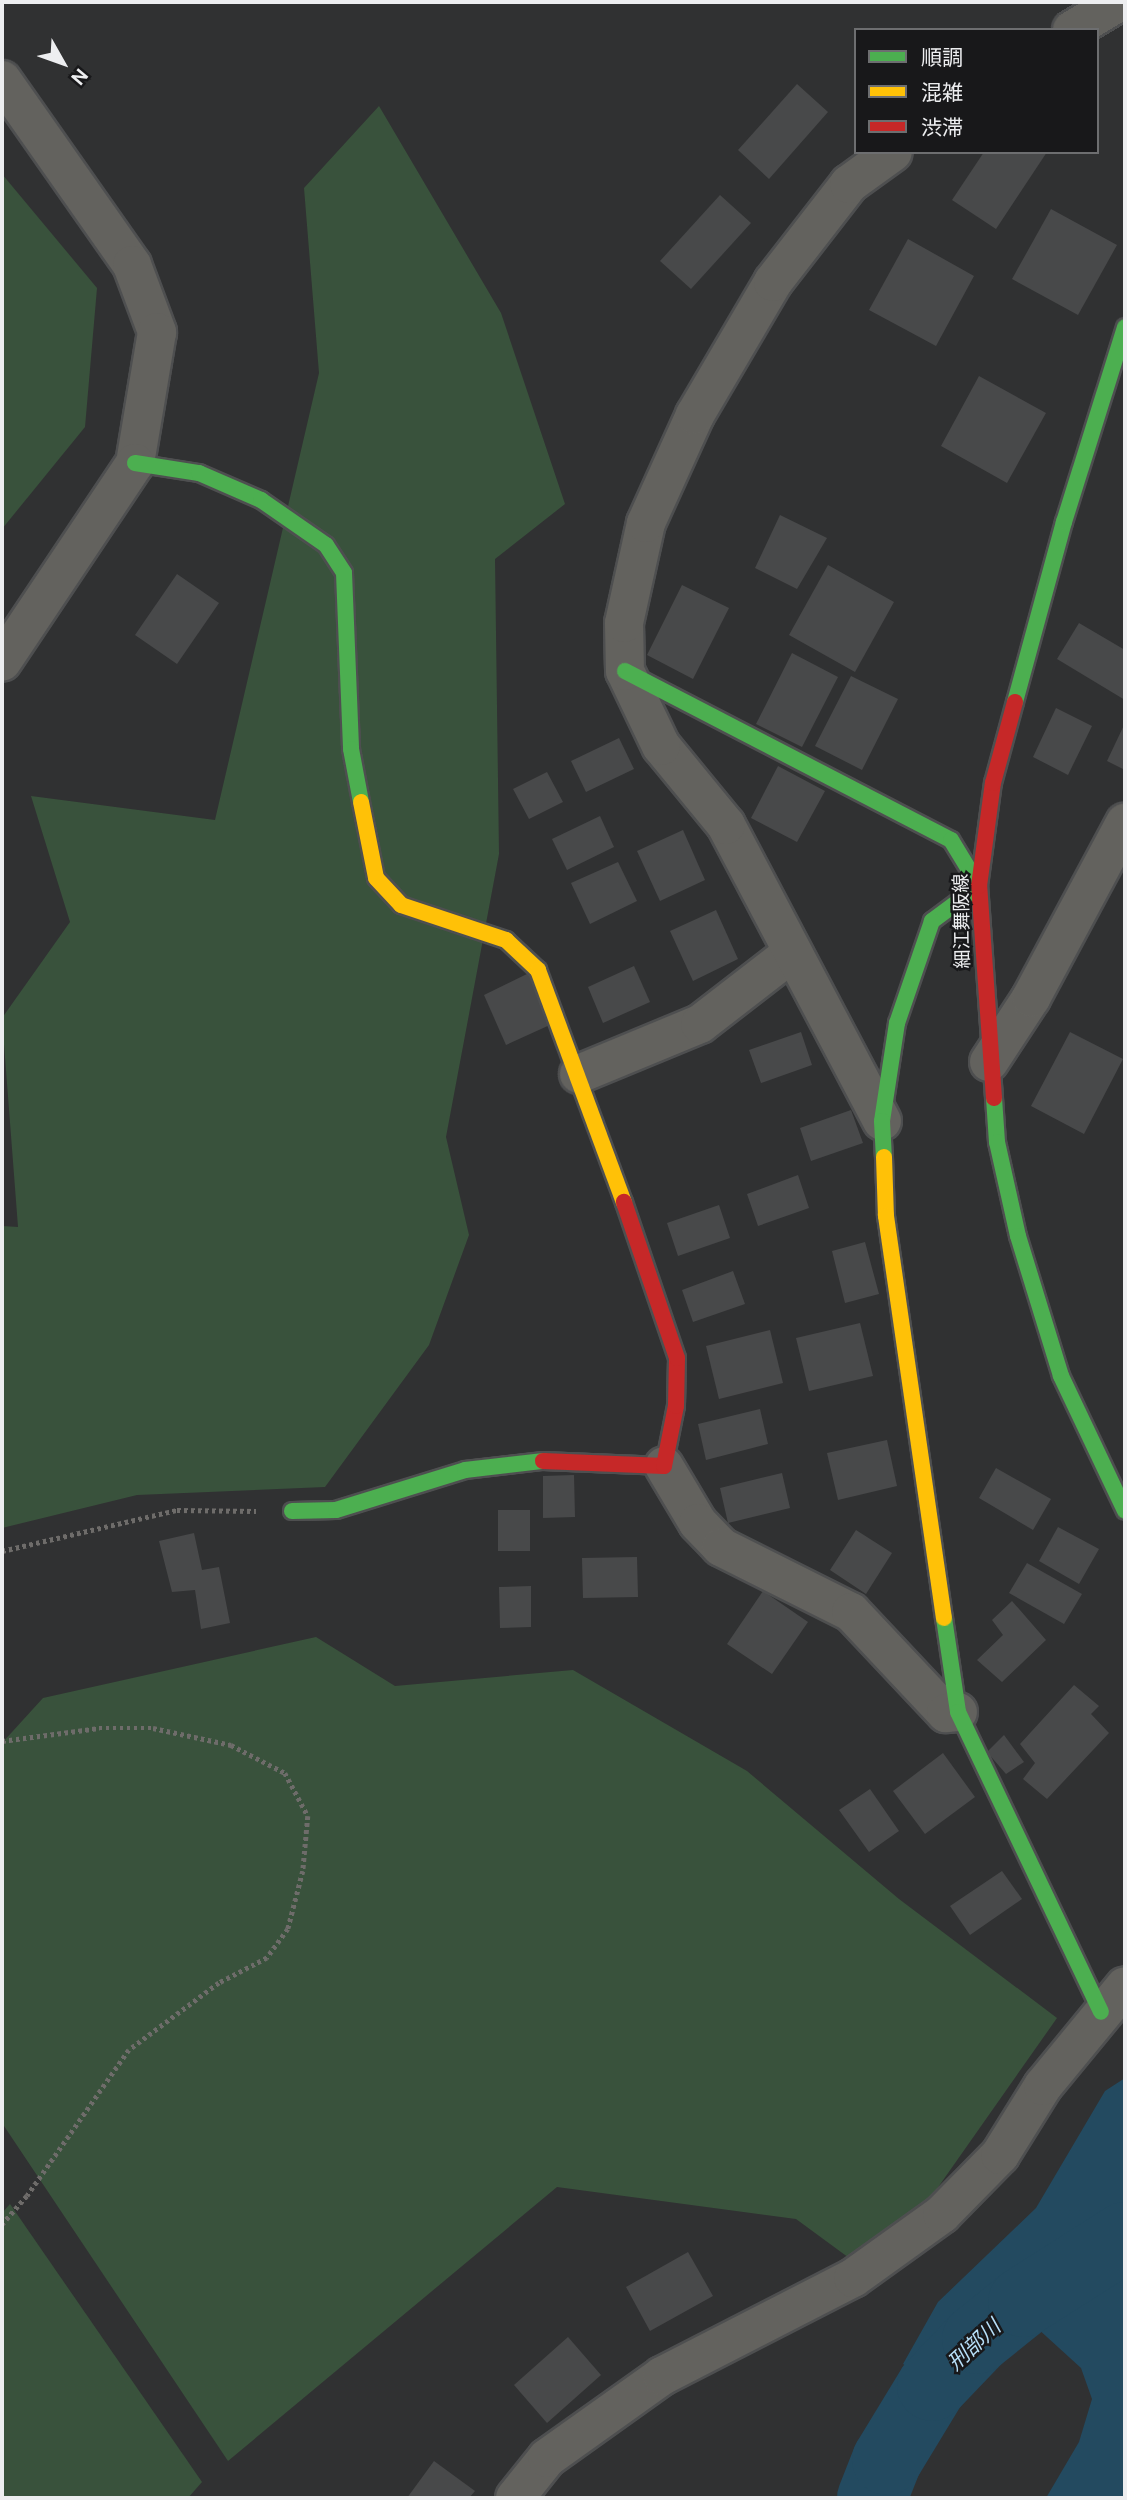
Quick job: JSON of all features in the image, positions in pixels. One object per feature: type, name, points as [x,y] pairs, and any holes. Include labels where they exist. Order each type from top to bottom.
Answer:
[{"type":"street","points":[[1075,28],[1119,2]]},
{"type":"street","points":[[2,80],[132,265],[157,332],[135,463],[2,662]]},
{"type":"street","points":[[882,1121],[726,825],[661,746],[625,671],[624,623],[646,523],[695,415],[773,282],[849,184],[890,154]]},
{"type":"street","name":"細江舞阪線","points":[[1120,1486],[1061,1376],[1018,1236],[997,1142],[989,1062],[979,886],[993,783],[1064,522],[1125,327]]},
{"type":"street","points":[[135,463],[199,473],[261,500],[326,545],[344,573],[351,749],[376,878],[401,905],[506,940],[538,970],[579,1074],[661,1301],[677,1359],[676,1406],[664,1466],[698,1523],[721,1547],[851,1612],[946,1713],[958,1712]]},
{"type":"street","points":[[515,2498],[547,2458],[662,2376],[853,2278],[942,2214],[1000,2155],[1043,2086],[1113,1999],[981,1768],[958,1712],[886,1216],[882,1121],[897,1023],[932,921],[979,886],[951,840],[625,671]]},
{"type":"street","points":[[989,1062],[1031,998],[1125,824]]},
{"type":"street","points":[[579,1074],[700,1024],[792,953]]},
{"type":"street","points":[[292,1511],[336,1510],[465,1470],[513,1464],[664,1466]]},
{"type":"path","points":[[2,1551],[177,1510],[292,1511]]},
{"type":"path","points":[[2,1741],[99,1728],[153,1728],[231,1745],[285,1773],[308,1816],[303,1871],[288,1929],[267,1958],[219,1983],[129,2050],[27,2196],[2,2225]]},
{"type":"green space","points":[[379,106],[501,313],[565,504],[495,559],[499,854],[446,1137],[469,1235],[429,1345],[325,1487],[137,1495],[2,1528],[2,1226],[18,1227],[2,1018],[70,922],[31,796],[215,820],[319,373],[304,188]]},
{"type":"green space","points":[[2,174],[97,288],[85,427],[2,529]]},
{"type":"green space","points":[[316,1637],[395,1686],[573,1670],[747,1771],[899,1899],[1057,2018],[875,2277],[796,2219],[557,2187],[228,2461],[2,2123],[2,1743],[43,1698]]},
{"type":"green space","points":[[10,2204],[202,2482],[188,2498],[2,2498],[2,2213]]},
{"type":"water","points":[[1125,2078],[1125,2498],[1046,2498],[1079,2442],[1092,2399],[1081,2368],[1036,2327],[1007,2333],[961,2395],[903,2364],[938,2302],[1036,2208],[1105,2091]]},
{"type":"building","points":[[797,84],[828,112],[769,179],[738,150]]},
{"type":"building","points":[[983,154],[1046,154],[996,229],[952,200]]},
{"type":"building","points":[[720,195],[751,223],[691,289],[660,261]]},
{"type":"building","points":[[1051,209],[1117,245],[1078,315],[1012,279]]},
{"type":"building","points":[[908,239],[974,276],[936,346],[869,310]]},
{"type":"building","points":[[979,376],[1046,413],[1007,483],[941,446]]},
{"type":"building","points":[[780,515],[827,538],[797,589],[755,568]]},
{"type":"building","points":[[828,565],[894,602],[855,672],[789,635]]},
{"type":"building","points":[[177,574],[219,603],[177,664],[135,635]]},
{"type":"building","points":[[682,585],[729,608],[693,679],[647,655]]},
{"type":"building","points":[[1079,623],[1125,650],[1125,700],[1057,659]]},
{"type":"building","points":[[792,653],[838,677],[802,747],[756,724]]},
{"type":"building","points":[[851,676],[898,699],[862,770],[815,746]]},
{"type":"building","points":[[1056,708],[1092,726],[1068,775],[1033,757]]},
{"type":"building","points":[[1125,723],[1125,770],[1107,761]]},
{"type":"building","points":[[619,738],[634,769],[586,792],[571,761]]},
{"type":"building","points":[[778,766],[825,791],[797,842],[751,818]]},
{"type":"building","points":[[547,772],[563,802],[529,819],[513,789]]},
{"type":"building","points":[[600,816],[614,847],[567,870],[552,839]]},
{"type":"building","points":[[683,830],[705,880],[660,901],[637,851]]},
{"type":"building","points":[[618,862],[637,901],[590,924],[571,883]]},
{"type":"building","points":[[716,910],[738,959],[693,981],[670,931]]},
{"type":"building","points":[[634,966],[650,1002],[603,1023],[588,987]]},
{"type":"building","points":[[529,973],[552,1024],[506,1045],[484,995]]},
{"type":"building","points":[[801,1032],[812,1065],[761,1083],[749,1050]]},
{"type":"building","points":[[1070,1032],[1123,1059],[1084,1134],[1031,1106]]},
{"type":"building","points":[[851,1110],[863,1143],[811,1161],[800,1128]]},
{"type":"building","points":[[798,1175],[809,1208],[758,1226],[747,1194]]},
{"type":"building","points":[[719,1205],[730,1238],[678,1256],[667,1223]]},
{"type":"building","points":[[865,1242],[879,1294],[845,1303],[832,1251]]},
{"type":"building","points":[[733,1271],[745,1304],[693,1322],[682,1290]]},
{"type":"building","points":[[860,1323],[873,1376],[809,1391],[796,1338]]},
{"type":"building","points":[[770,1330],[783,1383],[719,1399],[706,1346]]},
{"type":"building","points":[[760,1409],[768,1444],[706,1460],[698,1424]]},
{"type":"building","points":[[887,1440],[897,1486],[838,1500],[827,1453]]},
{"type":"building","points":[[996,1468],[1051,1499],[1033,1530],[979,1498]]},
{"type":"building","points":[[782,1473],[790,1508],[728,1523],[720,1488]]},
{"type":"building","points":[[574,1475],[575,1517],[543,1518],[543,1476]]},
{"type":"building","points":[[498,1510],[530,1510],[530,1551],[498,1551]]},
{"type":"building","points":[[1058,1527],[1099,1549],[1079,1584],[1039,1561]]},
{"type":"building","points":[[856,1530],[892,1553],[866,1594],[830,1570]]},
{"type":"building","points":[[194,1533],[202,1570],[219,1567],[230,1623],[201,1629],[195,1590],[172,1592],[159,1541]]},
{"type":"building","points":[[637,1557],[638,1597],[583,1598],[582,1558]]},
{"type":"building","points":[[1027,1563],[1082,1594],[1064,1624],[1009,1593]]},
{"type":"building","points":[[531,1586],[531,1627],[500,1628],[499,1587]]},
{"type":"building","points":[[763,1591],[808,1622],[772,1674],[727,1644]]},
{"type":"building","points":[[1012,1601],[1046,1640],[1002,1682],[977,1660],[1003,1635],[992,1620]]},
{"type":"building","points":[[1074,1685],[1099,1706],[1091,1714],[1109,1733],[1047,1799],[1023,1779],[1035,1763],[1020,1744]]},
{"type":"building","points":[[1004,1735],[1024,1762],[1006,1774],[987,1752]]},
{"type":"building","points":[[943,1753],[975,1797],[925,1834],[893,1791]]},
{"type":"building","points":[[870,1789],[899,1831],[869,1852],[839,1810]]},
{"type":"building","points":[[1002,1871],[1022,1899],[970,1935],[950,1906]]},
{"type":"building","points":[[688,2252],[713,2296],[650,2331],[626,2287]]},
{"type":"building","points":[[568,2337],[601,2375],[547,2423],[514,2385]]},
{"type":"building","points":[[434,2461],[475,2491],[469,2498],[407,2498]]},
{"type":"waterway","name":"刑部川","points":[[872,2498],[887,2460],[932,2386],[977,2339],[1023,2302],[1125,2237]]},
{"type":"traffic: fast","points":[[1015,702],[1064,522],[1125,327]]},
{"type":"traffic: fast","points":[[135,463],[199,473],[261,500],[326,545],[344,573],[351,749],[361,802]]},
{"type":"traffic: fast","points":[[625,671],[951,840],[979,886],[932,921],[897,1023],[882,1121],[884,1157]]},
{"type":"traffic: fast","points":[[994,1098],[997,1142],[1018,1236],[1061,1376],[1125,1511]]},
{"type":"traffic: fast","points":[[292,1511],[336,1510],[465,1470],[543,1461]]},
{"type":"traffic: fast","points":[[944,1618],[958,1712],[1101,2012]]},
{"type":"traffic: slow","points":[[361,802],[376,878],[401,905],[506,940],[538,970],[624,1202]]},
{"type":"traffic: slow","points":[[884,1157],[886,1216],[944,1618]]},
{"type":"traffic: jam","points":[[994,1098],[979,886],[993,783],[1015,702]]},
{"type":"traffic: jam","points":[[543,1461],[664,1466],[676,1406],[677,1358],[624,1202]]}]
